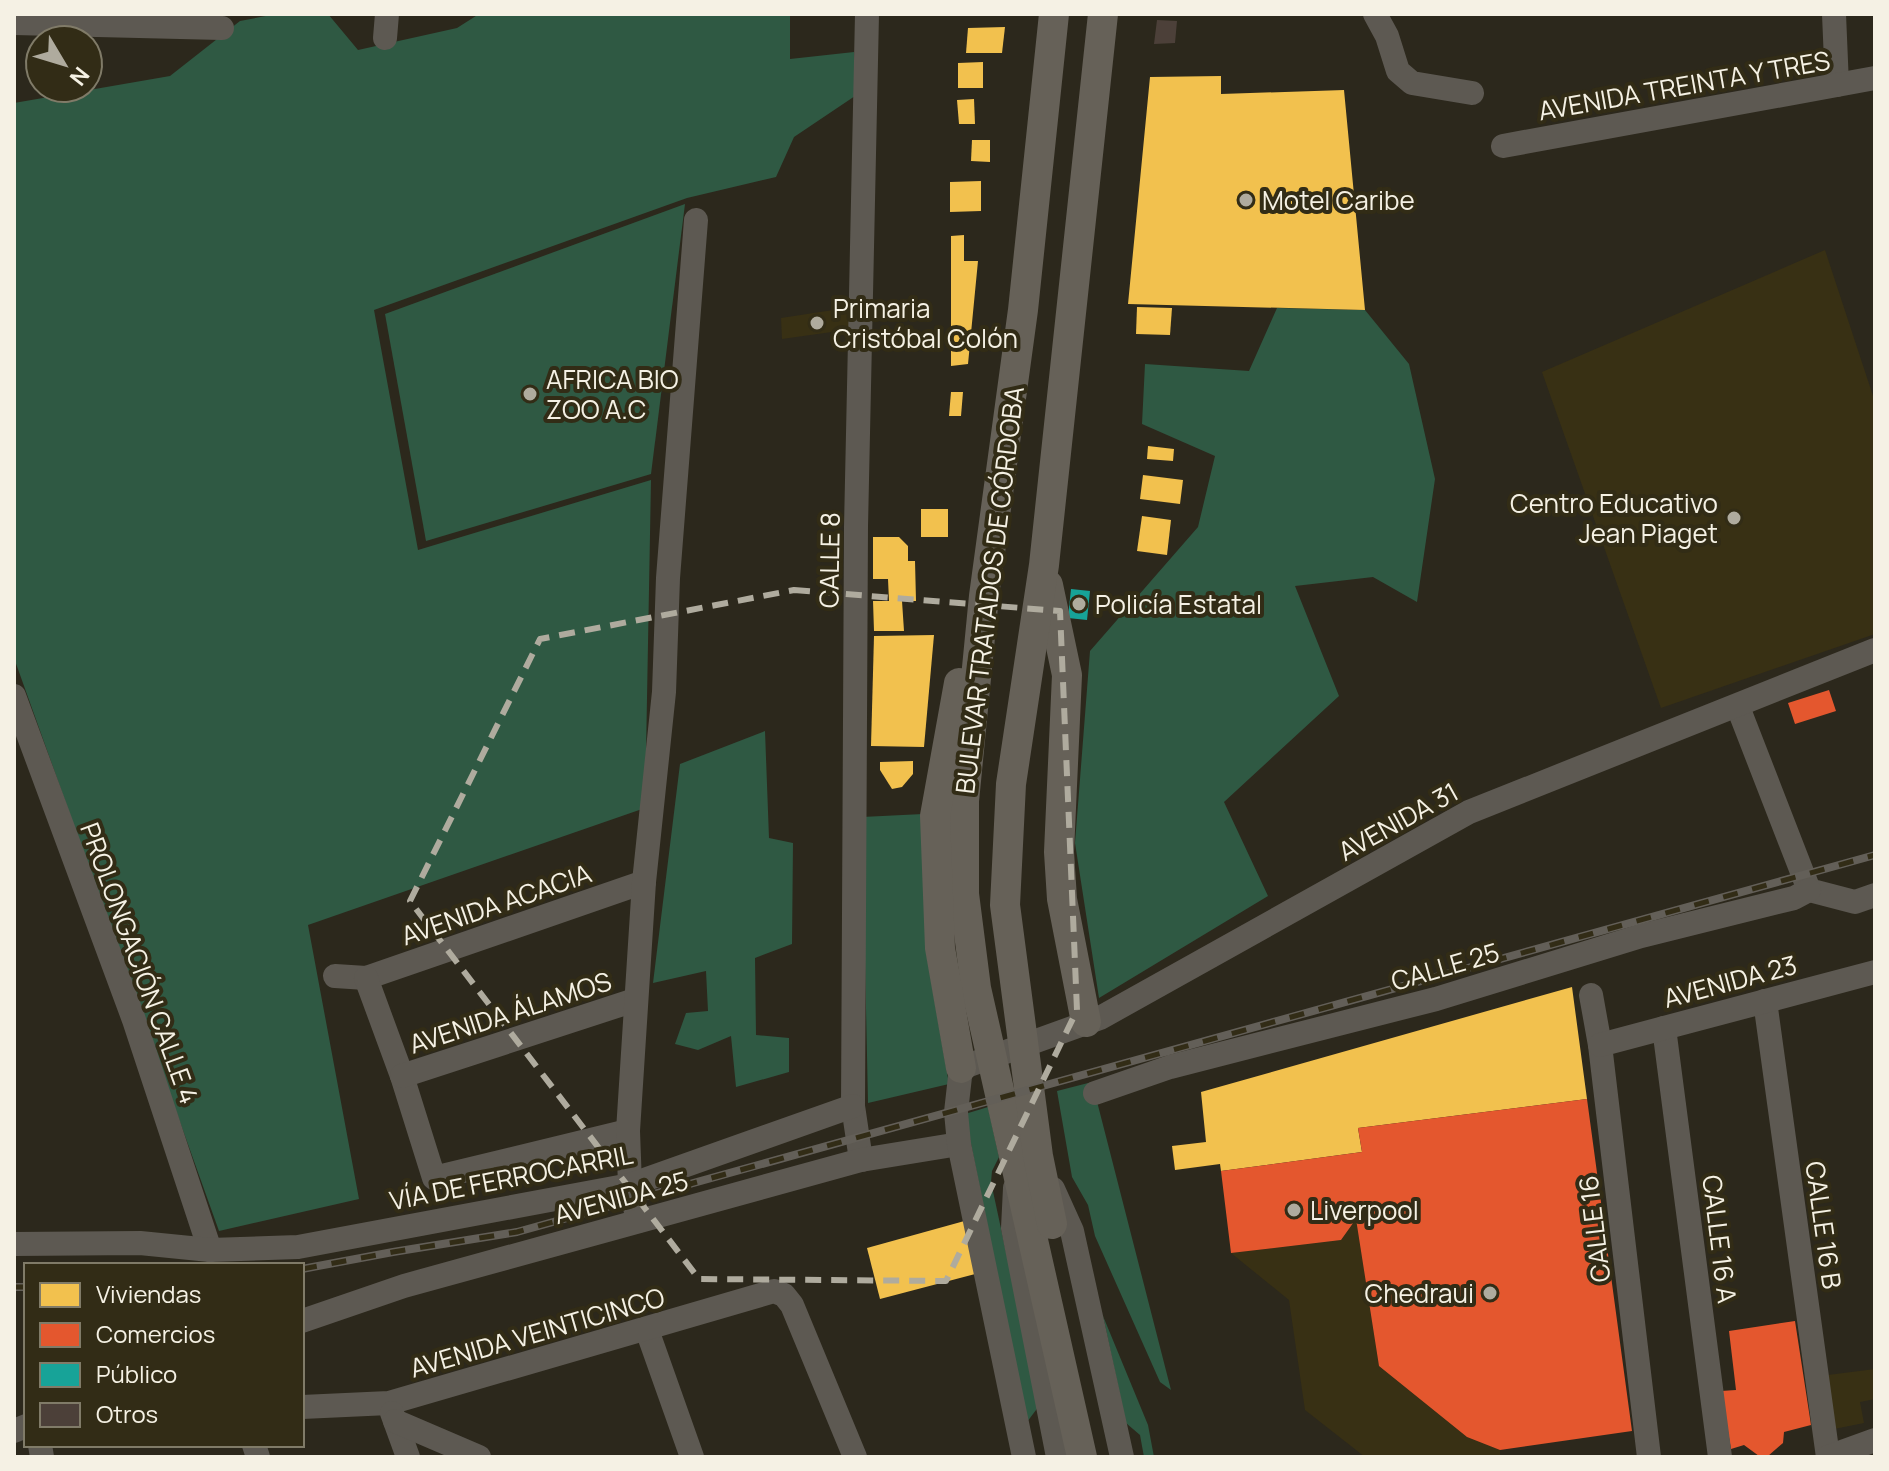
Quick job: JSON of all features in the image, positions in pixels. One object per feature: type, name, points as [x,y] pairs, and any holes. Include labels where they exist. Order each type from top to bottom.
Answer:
[{"type":"main road","name":"BULEVAR TRATADOS DE CÓRDOBA","points":[[1082,1457],[1028,1159],[1005,905],[1011,784],[1044,565],[1103,14]]},
{"type":"main road","name":"BULEVAR TRATADOS DE CÓRDOBA","points":[[1054,16],[1023,310],[984,596],[964,801],[964,894],[976,988],[1028,1159],[1102,1457]]},
{"type":"main road","points":[[1044,565],[1067,675],[1059,852],[1062,899],[1086,1022]]},
{"type":"main road","points":[[969,1065],[940,948],[935,816],[954,700],[984,596]]},
{"type":"street","name":"CALLE 8","points":[[853,1106],[856,527],[867,14]]},
{"type":"street","points":[[1375,14],[1387,36],[1398,71],[1412,83],[1472,93]]},
{"type":"street","points":[[1834,14],[1837,85]]},
{"type":"street","points":[[14,23],[222,28]]},
{"type":"street","name":"AVENIDA TREINTA Y TRES","points":[[1503,146],[1875,78]]},
{"type":"street","points":[[638,1221],[630,1185],[628,1131],[635,1000],[664,692],[668,578],[696,220]]},
{"type":"street","name":"AVENIDA 31","points":[[969,1065],[1100,1018],[1469,812],[1875,650]]},
{"type":"street","name":"PROLONGACIÓN CALLE 4","points":[[14,696],[134,1020],[210,1250]]},
{"type":"street","points":[[1738,707],[1809,890],[1855,902],[1875,895]]},
{"type":"street","name":"AVENIDA ACACIA","points":[[366,978],[644,882]]},
{"type":"street","name":"CALLE 25","points":[[1095,1093],[1170,1067],[1436,999],[1641,936],[1794,898],[1809,890]]},
{"type":"street","name":"AVENIDA 23","points":[[1600,1045],[1875,972]]},
{"type":"street","points":[[335,976],[366,978],[402,1076],[434,1178],[628,1131]]},
{"type":"street","name":"CALLE 16","points":[[1591,995],[1600,1045],[1649,1457]]},
{"type":"street","name":"AVENIDA ÁLAMOS","points":[[402,1076],[635,1000]]},
{"type":"street","name":"CALLE 16 B","points":[[1765,1001],[1828,1457]]},
{"type":"street","name":"CALLE 16 A","points":[[1664,1028],[1720,1457]]},
{"type":"street","points":[[969,1065],[956,1112],[959,1144],[1025,1457]]},
{"type":"street","points":[[853,1106],[861,1160]]},
{"type":"street","name":"VÍA DE FERROCARRIL","points":[[14,1244],[140,1243],[210,1250],[298,1247],[630,1185],[853,1106]]},
{"type":"street","name":"AVENIDA 25","points":[[304,1320],[404,1286],[861,1160],[959,1144]]},
{"type":"street","name":"BULEVAR TRATADOS DE CÓRDOBA","points":[[1028,1159],[1013,1228],[1058,1457]]},
{"type":"street","name":"BULEVAR TRATADOS DE CÓRDOBA","points":[[1028,1159],[1072,1231],[1122,1457]]},
{"type":"street","name":"AVENIDA VEINTICINCO","points":[[304,1407],[392,1412],[774,1291],[784,1295],[792,1305],[855,1457]]},
{"type":"street","points":[[647,1330],[692,1457]]},
{"type":"street","points":[[392,1412],[408,1457]]},
{"type":"street","points":[[392,1412],[479,1457]]},
{"type":"street","points":[[1025,1457],[1050,1413]]},
{"type":"street","points":[[1828,1457],[1875,1440]]},
{"type":"highlighted area","points":[[794,590],[1060,611],[1077,1010],[946,1281],[699,1279],[410,901],[540,639]]},
{"type":"shaded area","name":"Centro Educativo Jean Piaget","points":[[1825,250],[1875,402],[1875,634],[1661,708],[1542,372]]},
{"type":"shaded area","name":"Primaria Cristóbal Colón","points":[[853,307],[853,329],[782,339],[781,318]]},
{"type":"shaded area","points":[[1356,1219],[1379,1366],[1467,1437],[1500,1450],[1500,1457],[1365,1457],[1305,1410],[1289,1300],[1231,1253],[1341,1240]]},
{"type":"shaded area","points":[[1875,1369],[1875,1399],[1860,1402],[1864,1423],[1834,1429],[1828,1375]]},
{"type":"green space","points":[[276,14],[328,14],[358,50],[457,28],[479,14],[790,14],[790,59],[854,52],[855,96],[794,137],[776,177],[687,198],[374,310],[418,550],[651,480],[645,808],[308,925],[359,1199],[219,1231],[14,658],[14,103],[104,104],[104,87],[170,76],[240,21]]},
{"type":"green space","name":"AFRICA BIO ZOO A.C","points":[[685,204],[651,474],[426,541],[385,314]]},
{"type":"green space","points":[[1277,308],[1365,310],[1409,364],[1435,479],[1417,602],[1373,577],[1295,586],[1339,696],[1224,802],[1268,896],[1099,998],[1075,843],[1090,651],[1198,527],[1215,456],[1142,424],[1145,364],[1249,371]]},
{"type":"green space","points":[[765,731],[769,838],[793,843],[792,944],[755,958],[756,1035],[789,1038],[789,1072],[736,1087],[731,1036],[698,1050],[675,1044],[686,1013],[708,1011],[706,971],[653,983],[680,764]]},
{"type":"green space","points":[[923,814],[926,951],[949,1084],[868,1103],[862,817]]},
{"type":"green space","points":[[1092,1082],[1171,1390],[1160,1382],[1095,1236],[1088,1205],[1072,1177],[1057,1091]]},
{"type":"green space","points":[[988,1107],[999,1157],[992,1171],[991,1182],[1039,1406],[1027,1422],[965,1114]]},
{"type":"green space","points":[[1103,1316],[1148,1425],[1154,1457],[1144,1457],[1140,1435],[1126,1423]]},
{"type":"building: Viviendas","points":[[1005,27],[1002,53],[966,53],[968,28]]},
{"type":"building: Viviendas","points":[[983,62],[983,88],[958,88],[958,63]]},
{"type":"building: Viviendas","name":"Motel Caribe","points":[[1221,76],[1221,94],[1344,90],[1365,310],[1128,304],[1150,77]]},
{"type":"building: Viviendas","points":[[974,99],[975,124],[959,124],[957,100]]},
{"type":"building: Viviendas","points":[[972,140],[990,140],[990,162],[971,161]]},
{"type":"building: Viviendas","points":[[981,181],[981,211],[950,212],[950,182]]},
{"type":"building: Viviendas","points":[[964,235],[964,261],[978,261],[968,364],[951,366],[951,236]]},
{"type":"building: Viviendas","points":[[1137,307],[1172,308],[1170,335],[1136,334]]},
{"type":"building: Viviendas","points":[[951,392],[963,392],[961,416],[949,416]]},
{"type":"building: Viviendas","points":[[1148,446],[1174,449],[1173,461],[1147,459]]},
{"type":"building: Viviendas","points":[[1143,475],[1183,480],[1180,504],[1140,499]]},
{"type":"building: Viviendas","points":[[921,509],[948,509],[948,537],[921,537]]},
{"type":"building: Viviendas","points":[[1142,516],[1171,520],[1167,555],[1137,551]]},
{"type":"building: Viviendas","points":[[873,537],[899,537],[908,546],[908,561],[915,561],[916,601],[902,601],[904,631],[874,631],[873,601],[889,601],[888,579],[873,579]]},
{"type":"building: Viviendas","points":[[934,635],[924,747],[871,746],[874,636]]},
{"type":"building: Viviendas","points":[[913,761],[913,774],[902,787],[892,789],[880,770],[880,762]]},
{"type":"building: Viviendas","points":[[1572,987],[1587,1099],[1358,1128],[1362,1152],[1221,1171],[1220,1164],[1175,1170],[1172,1146],[1206,1142],[1201,1092]]},
{"type":"building: Viviendas","points":[[968,1220],[979,1273],[880,1299],[867,1248]]},
{"type":"building: Comercios","points":[[1829,690],[1836,711],[1795,724],[1788,703]]},
{"type":"building: Comercios","name":"Chedraui","points":[[1587,1099],[1632,1431],[1500,1450],[1467,1437],[1379,1366],[1356,1219],[1341,1240],[1231,1253],[1221,1171],[1362,1152],[1358,1128]]},
{"type":"building: Comercios","points":[[1795,1321],[1811,1425],[1784,1432],[1783,1443],[1768,1456],[1759,1456],[1744,1445],[1731,1449],[1721,1391],[1736,1390],[1729,1331]]},
{"type":"building: Público","name":"Policía Estatal","points":[[1071,589],[1090,591],[1087,620],[1068,618]]},
{"type":"building: Otros","points":[[1157,20],[1177,21],[1175,43],[1154,44]]},
{"type":"railway","points":[[304,1269],[517,1232],[1875,855]]},
{"type":"railway","points":[[14,1287],[24,1287]]},
{"type":"place","name":"Motel Caribe","points":[[1246,200]]},
{"type":"place","name":"Primaria Cristóbal Colón","points":[[817,323]]},
{"type":"place","name":"AFRICA BIO ZOO A.C","points":[[530,394]]},
{"type":"place","name":"Centro Educativo Jean Piaget","points":[[1734,518]]},
{"type":"place","name":"Policía Estatal","points":[[1079,604]]},
{"type":"place","name":"Liverpool","points":[[1294,1210]]},
{"type":"place","name":"Chedraui","points":[[1490,1293]]}]
